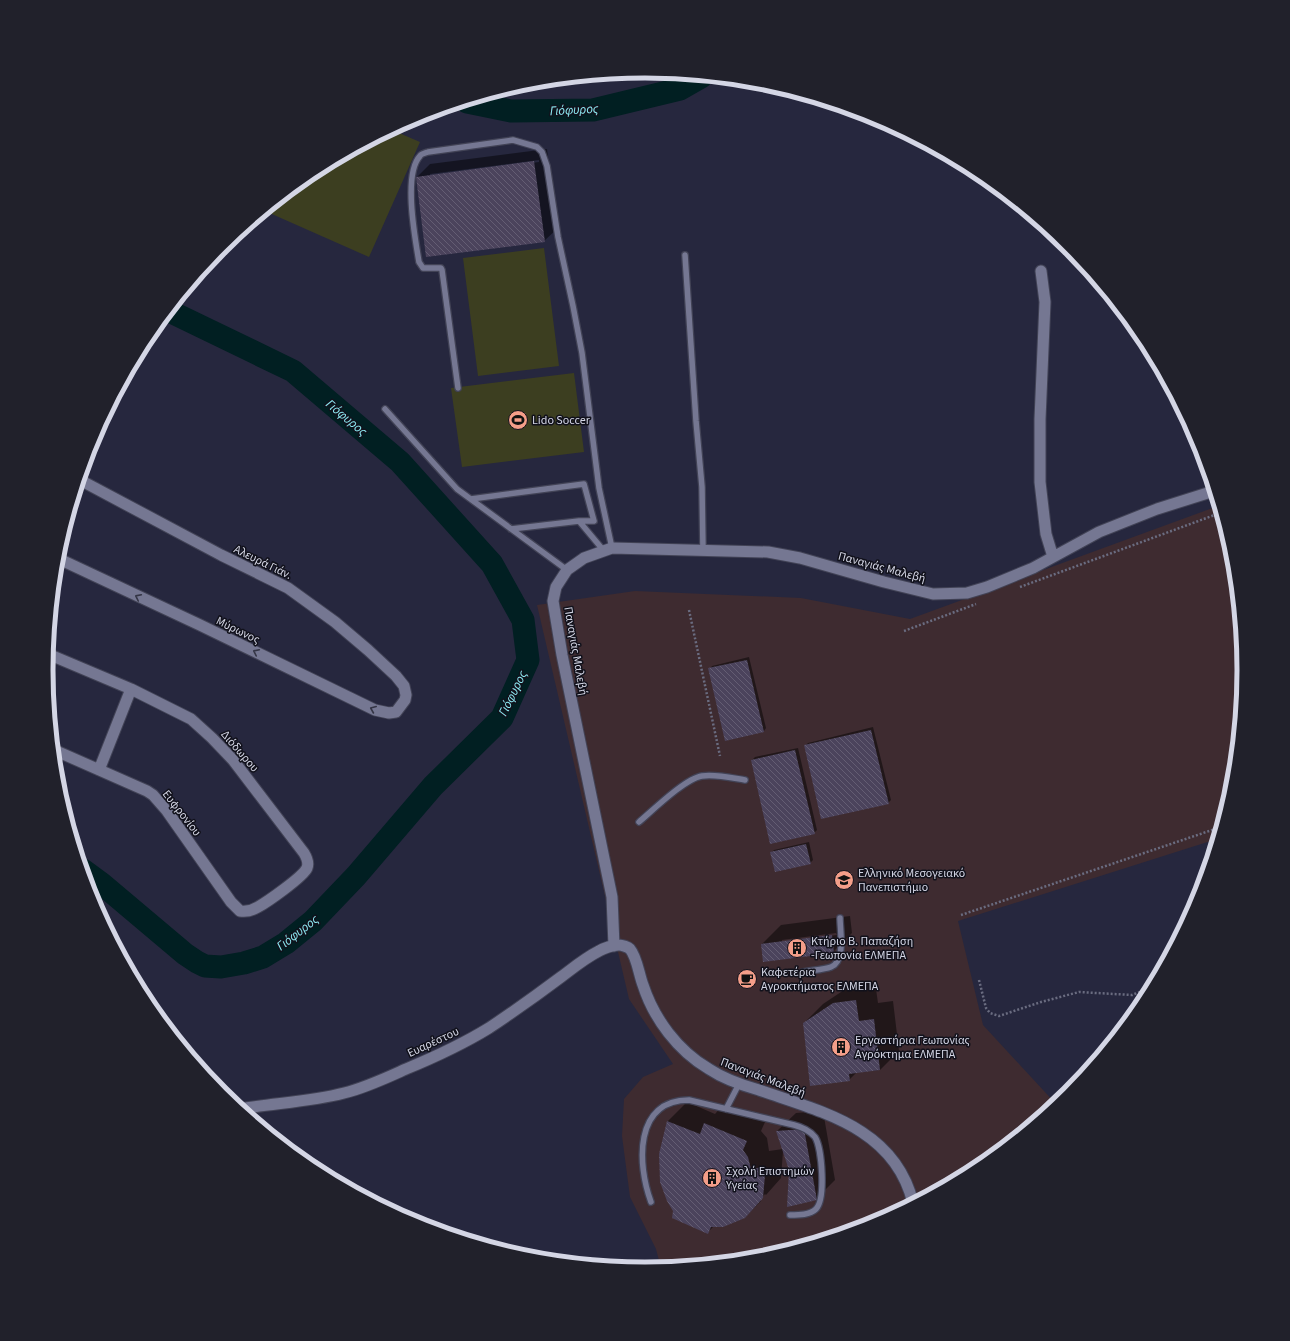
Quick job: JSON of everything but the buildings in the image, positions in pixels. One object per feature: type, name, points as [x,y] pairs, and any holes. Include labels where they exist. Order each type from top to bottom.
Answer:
[{"type":"street","points":[[1041,271],[1046,302],[1040,418],[1040,482],[1046,534],[1053,557]]},
{"type":"street","name":"Αλευρά Γιάν.","points":[[83,482],[221,556],[288,588],[350,634],[396,676],[404,686],[406,692],[405,700]]},
{"type":"street","name":"Παναγιάς Μαλεβή","points":[[911,1199],[905,1182],[895,1164],[883,1150],[861,1131],[847,1123],[812,1109],[739,1084],[703,1066],[689,1055],[669,1033],[649,1000],[642,984],[634,956],[628,947],[619,945],[614,946],[612,897],[562,655],[553,601],[556,587],[567,570],[584,558],[608,549],[703,550],[768,552],[800,558],[884,582],[933,594],[967,593],[987,587],[1033,568],[1099,532],[1210,492]]},
{"type":"street","name":"Μύρωνος","points":[[63,561],[375,710],[394,713],[405,700]]},
{"type":"street","name":"Διόδωρου","points":[[53,656],[131,689],[191,719],[233,760],[307,857],[308,866],[301,876],[263,904],[254,909],[243,912]]},
{"type":"street","points":[[99,770],[131,689]]},
{"type":"street","name":"Ευφρονίου","points":[[59,752],[153,795],[167,811],[231,902],[237,909],[243,912]]},
{"type":"street","name":"Ευαρέστου","points":[[248,1109],[343,1093],[369,1085],[423,1062],[477,1035],[519,1007],[588,957],[602,949],[614,946]]},
{"type":"lane","points":[[458,388],[442,270],[438,267],[423,268],[419,262],[410,191],[414,166],[420,155],[428,152],[513,140],[527,143],[537,147],[542,152],[546,166],[558,237],[582,353],[608,549]]},
{"type":"lane","points":[[685,255],[702,487],[703,550]]},
{"type":"lane","points":[[385,409],[457,489],[567,570]]},
{"type":"lane","points":[[471,499],[584,484],[594,521],[579,521],[511,529]]},
{"type":"lane","points":[[579,521],[608,549]]},
{"type":"lane","points":[[639,822],[686,782],[695,777],[706,775],[746,780]]},
{"type":"lane","points":[[803,972],[831,967],[838,962],[841,954],[840,918]]},
{"type":"lane","points":[[726,1109],[739,1084]]},
{"type":"lane","points":[[652,1202],[644,1177],[642,1157],[644,1138],[649,1122],[652,1116],[660,1108],[672,1102],[679,1100],[695,1101],[803,1127],[811,1133],[820,1150],[821,1158],[822,1187],[819,1206],[812,1212],[790,1215]]},
{"type":"path","points":[[1014,590],[1216,514]]},
{"type":"path","points":[[904,631],[977,603]]},
{"type":"path","points":[[689,610],[720,756]]},
{"type":"path","points":[[961,915],[1216,828]]},
{"type":"path","points":[[979,980],[986,1008],[990,1013],[999,1016],[1041,1002],[1079,992],[1132,994],[1143,990]]},
{"type":"shaded area","name":"Ελληνικό Μεσογειακό Πανεπιστήμιο","points":[[1214,507],[1226,555],[1232,593],[1236,632],[1237,670],[1236,709],[1232,748],[1226,786],[1212,841],[958,921],[983,1025],[1052,1100],[1005,1140],[974,1163],[941,1183],[872,1217],[835,1231],[760,1251],[722,1257],[659,1262],[656,1249],[630,1197],[622,1136],[624,1099],[643,1077],[673,1064],[629,999],[537,605],[635,591],[801,598],[910,619]]},
{"type":"green space","points":[[399,133],[420,142],[369,257],[270,213],[316,178],[349,158]]},
{"type":"green space","points":[[544,248],[559,366],[478,376],[463,258]]},
{"type":"green space","name":"Lido Soccer","points":[[574,373],[584,452],[462,467],[451,388]]},
{"type":"waterway","name":"Γιόφυρος","points":[[476,104],[511,111],[593,110],[680,89],[694,81]]},
{"type":"waterway","name":"Γιόφυρος","points":[[89,875],[185,954],[205,966],[221,967],[244,963],[263,957],[286,943],[313,921],[356,876],[433,786],[502,718],[528,660],[523,620],[492,564],[400,462],[293,371],[173,313]]},
{"type":"place","name":"Lido Soccer","points":[[518,420]]},
{"type":"place","name":"Ελληνικό Μεσογειακό Πανεπιστήμιο","points":[[844,880]]},
{"type":"place","name":"Κτήριο Β. Παπαζήση -Γεωπονία ΕΛΜΕΠΑ","points":[[797,948]]},
{"type":"place","name":"Καφετέρια Αγροκτήματος ΕΛΜΕΠΑ","points":[[747,979]]},
{"type":"place","name":"Εργαστήρια Γεωπονίας Αγρόκτημα ΕΛΜΕΠΑ","points":[[841,1047]]},
{"type":"place","name":"Σχολή Επιστημών Υγείας","points":[[712,1178]]}]
